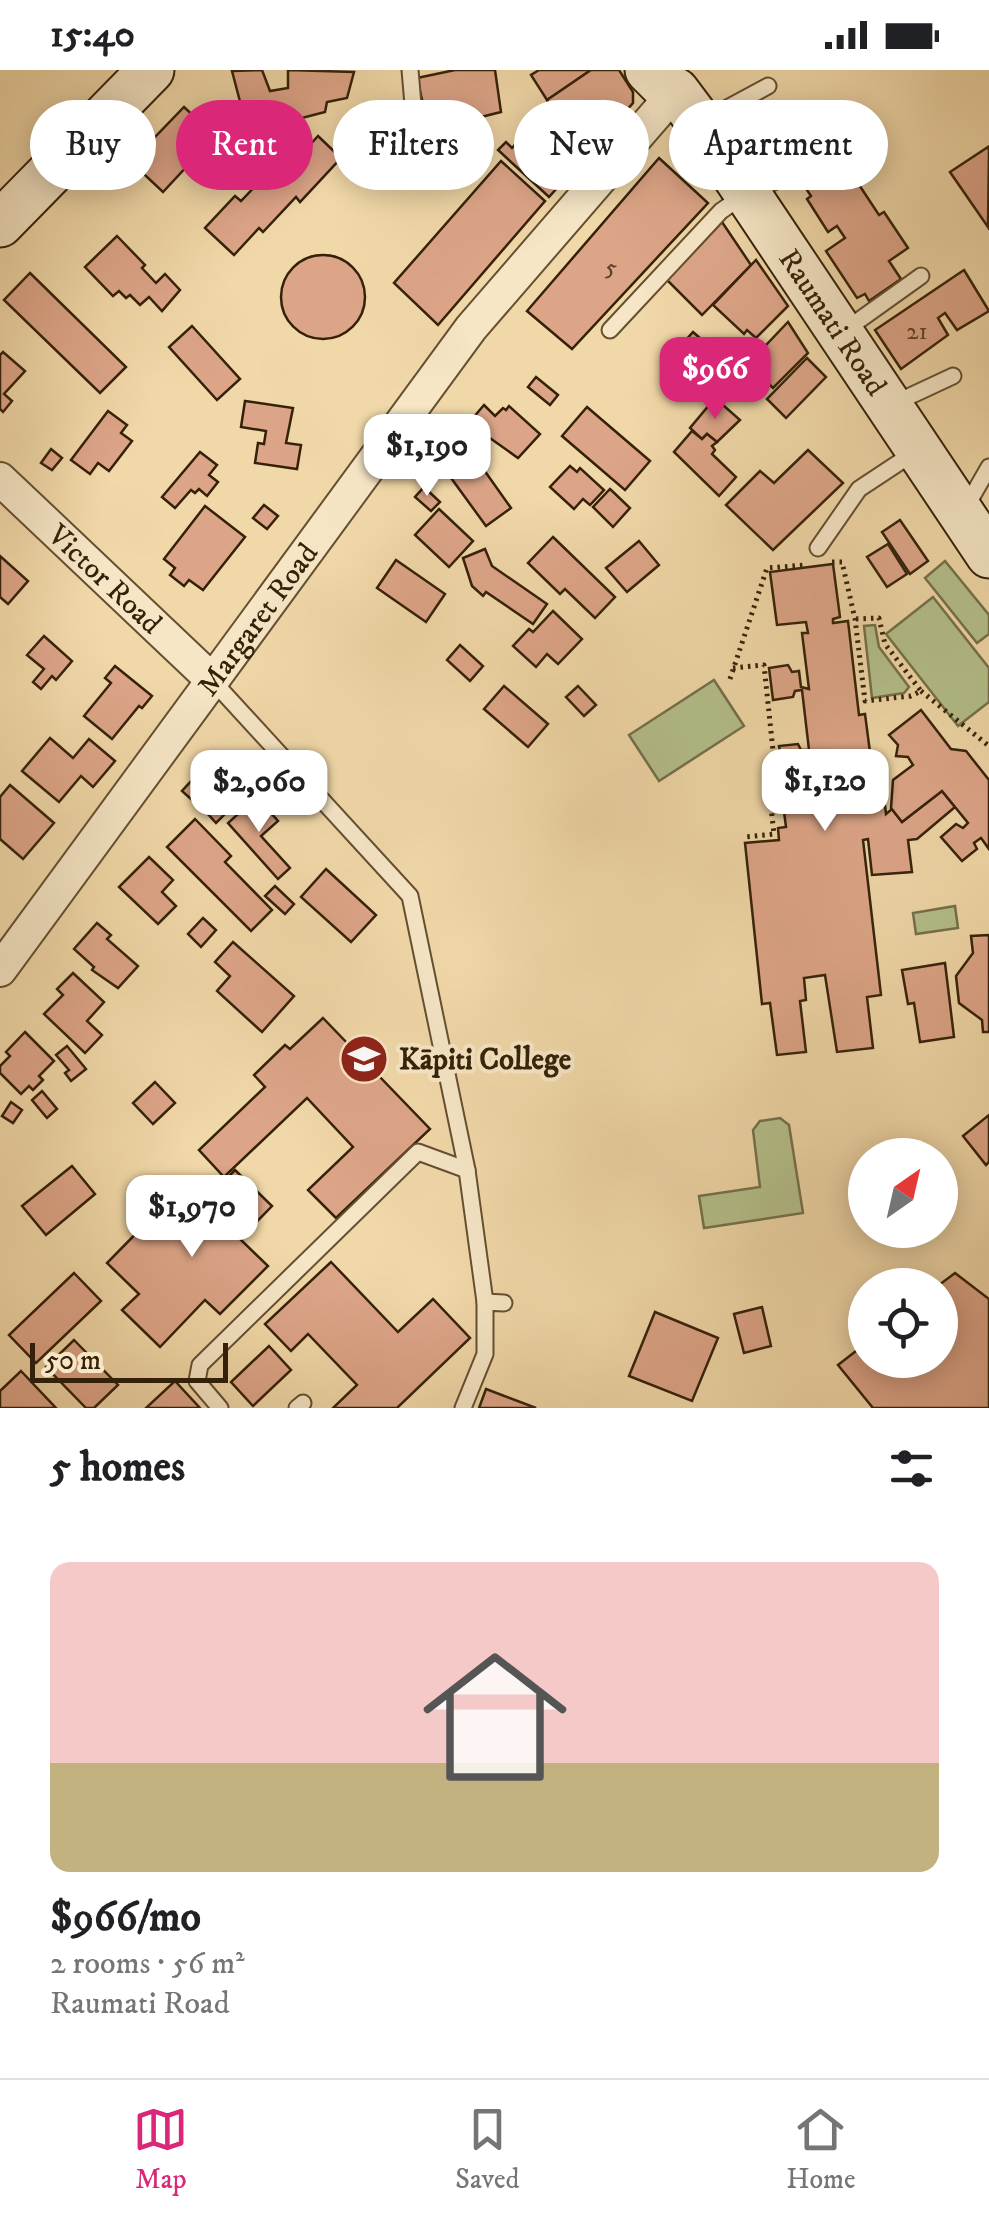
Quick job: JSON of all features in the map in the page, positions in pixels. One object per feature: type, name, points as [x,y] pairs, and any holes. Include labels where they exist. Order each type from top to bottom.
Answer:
[{"type":"main road","points":[[122,100],[152,70]]},
{"type":"main road","name":"Raumati Road","points":[[675,89],[989,555]]},
{"type":"main road","points":[[0,224],[34,190]]},
{"type":"street","name":"Margaret Road","points":[[0,970],[471,328],[675,89]]},
{"type":"street","name":"Victor Road","points":[[0,479],[211,679]]},
{"type":"lane","points":[[410,70],[413,100]]},
{"type":"lane","points":[[675,89],[768,86]]},
{"type":"lane","points":[[610,330],[721,212],[752,190]]},
{"type":"lane","points":[[840,333],[920,276]]},
{"type":"lane","points":[[889,406],[953,376]]},
{"type":"lane","points":[[818,548],[859,489],[919,450]]},
{"type":"lane","points":[[962,514],[989,467]]},
{"type":"lane","points":[[211,679],[410,896],[467,1170],[485,1302],[485,1354],[463,1408]]},
{"type":"lane","points":[[220,1408],[197,1381],[200,1365],[210,1352],[418,1152],[467,1170]]},
{"type":"lane","points":[[485,1302],[504,1303]]},
{"type":"path","points":[[730,680],[768,568],[842,562],[855,619],[865,702],[921,691]]},
{"type":"path","points":[[855,619],[879,618],[884,644],[921,691],[989,746]]},
{"type":"path","points":[[734,668],[764,665],[776,779],[768,780],[774,834],[744,837]]},
{"type":"green space","points":[[945,561],[989,615],[989,634],[977,643],[925,578]]},
{"type":"green space","points":[[933,597],[989,668],[989,702],[958,726],[886,634]]},
{"type":"green space","points":[[875,625],[879,647],[909,687],[904,693],[872,698],[864,626]]},
{"type":"green space","points":[[714,680],[744,726],[659,781],[629,735]]},
{"type":"green space","points":[[955,906],[958,928],[916,934],[913,913]]},
{"type":"green space","points":[[780,1118],[789,1125],[803,1213],[704,1228],[699,1196],[760,1187],[753,1130],[760,1121]]},
{"type":"building","points":[[262,70],[270,91],[288,88],[288,70],[354,72],[347,98],[327,102],[325,112],[313,115],[313,100],[240,100],[232,71]]},
{"type":"building","points":[[455,70],[495,70],[501,112],[494,114],[494,100],[422,100],[417,78]]},
{"type":"building","points":[[539,70],[591,70],[547,100],[531,75]]},
{"type":"building","points":[[591,70],[619,70],[633,92],[633,100],[547,100]]},
{"type":"building","points":[[176,115],[176,178],[163,192],[156,185],[156,136]]},
{"type":"building","points":[[318,136],[333,150],[333,167],[313,188],[313,142]]},
{"type":"building","points":[[506,142],[514,146],[514,165],[498,150]]},
{"type":"building","points":[[988,147],[989,150],[988,227],[950,172]]},
{"type":"building","points":[[659,158],[669,167],[669,190],[694,190],[708,203],[572,349],[527,311],[631,190],[649,190],[649,170]]},
{"type":"building","points":[[501,161],[514,173],[514,190],[533,190],[545,201],[438,325],[394,283],[476,190],[494,190],[494,169]]},
{"type":"building","points":[[251,190],[311,190],[300,202],[296,197],[263,232],[259,228],[234,255],[205,228],[235,196],[241,201]]},
{"type":"building","points":[[807,190],[862,190],[879,215],[884,212],[908,248],[889,261],[901,279],[869,301],[865,294],[857,298],[826,251],[845,238],[837,226],[828,232],[807,199],[811,196]]},
{"type":"building","points":[[722,222],[751,265],[702,315],[667,280]]},
{"type":"building","points":[[117,236],[145,265],[142,268],[156,283],[165,274],[180,290],[162,311],[149,297],[140,305],[119,291],[113,296],[85,267]]},
{"type":"building","points":[[323,255],[339,258],[353,267],[362,281],[362,313],[353,327],[339,336],[323,339],[307,336],[293,327],[284,313],[281,297],[284,281],[293,267],[307,258]]},
{"type":"building","points":[[756,260],[788,306],[756,338],[747,330],[744,334],[713,305]]},
{"type":"building","points":[[964,270],[989,311],[957,330],[945,313],[938,318],[948,335],[901,369],[875,330]]},
{"type":"building","points":[[30,273],[126,367],[100,393],[4,300]]},
{"type":"building","points":[[788,322],[808,353],[773,388],[748,364]]},
{"type":"building","points":[[192,326],[240,379],[217,400],[169,347]]},
{"type":"building","points":[[693,332],[725,360],[695,396],[662,367]]},
{"type":"building","points":[[3,352],[25,371],[4,394],[12,401],[3,412],[0,355]]},
{"type":"building","points":[[807,358],[826,377],[786,418],[767,399]]},
{"type":"building","points":[[536,377],[558,395],[550,405],[528,387]]},
{"type":"building","points":[[715,398],[740,420],[717,442],[707,434],[702,439],[690,428]]},
{"type":"building","points":[[245,401],[293,408],[286,443],[301,445],[297,469],[255,463],[258,443],[264,444],[266,431],[241,427]]},
{"type":"building","points":[[484,405],[495,416],[509,406],[540,434],[518,458],[487,436],[489,433],[473,418]]},
{"type":"building","points":[[587,407],[650,461],[625,490],[562,436]]},
{"type":"building","points":[[108,411],[127,425],[121,433],[132,441],[109,471],[98,463],[90,474],[71,460]]},
{"type":"building","points":[[692,431],[702,439],[707,434],[717,442],[712,446],[712,454],[736,477],[719,496],[674,452]]},
{"type":"building","points":[[51,449],[62,458],[52,470],[41,463]]},
{"type":"building","points":[[808,450],[843,483],[773,550],[726,505],[760,471],[774,483]]},
{"type":"building","points":[[200,452],[217,465],[209,475],[218,482],[207,496],[199,489],[195,493],[191,490],[175,508],[162,497]]},
{"type":"building","points":[[472,453],[511,508],[486,526],[446,471]]},
{"type":"building","points":[[570,466],[577,472],[580,468],[604,490],[590,505],[583,499],[574,509],[550,487]]},
{"type":"building","points":[[424,487],[440,502],[431,511],[415,497]]},
{"type":"building","points":[[610,489],[630,508],[613,527],[593,507]]},
{"type":"building","points":[[264,505],[278,516],[267,529],[253,518]]},
{"type":"building","points":[[205,506],[245,537],[203,590],[189,580],[184,586],[170,575],[175,568],[164,559]]},
{"type":"building","points":[[439,509],[473,541],[449,567],[415,535]]},
{"type":"building","points":[[900,520],[928,561],[910,574],[882,532]]},
{"type":"building","points":[[553,537],[615,597],[595,618],[565,589],[560,594],[528,563]]},
{"type":"building","points":[[639,541],[659,565],[627,592],[606,568]]},
{"type":"building","points":[[888,544],[907,574],[887,587],[867,557]]},
{"type":"building","points":[[485,549],[492,566],[547,604],[533,624],[472,586],[463,558]]},
{"type":"building","points":[[0,556],[28,581],[8,604],[0,597]]},
{"type":"building","points":[[396,560],[445,594],[426,622],[377,588]]},
{"type":"building","points":[[833,564],[840,617],[833,619],[833,623],[848,621],[859,715],[865,714],[873,775],[881,774],[886,814],[892,809],[902,822],[942,791],[955,807],[917,839],[908,840],[912,872],[872,875],[868,839],[863,840],[881,995],[867,997],[873,1048],[837,1052],[825,975],[804,978],[806,1000],[800,1001],[806,1052],[777,1055],[770,1003],[762,1004],[745,843],[779,840],[778,828],[786,827],[781,788],[784,784],[812,783],[811,769],[804,769],[802,777],[784,780],[779,746],[798,744],[801,750],[809,750],[802,690],[795,691],[793,697],[773,700],[769,668],[788,665],[792,672],[799,671],[801,687],[809,689],[802,633],[808,633],[806,622],[777,625],[770,572]]},
{"type":"building","points":[[553,611],[582,639],[558,664],[547,654],[536,667],[513,646]]},
{"type":"building","points":[[44,636],[72,661],[56,680],[52,676],[41,689],[33,682],[44,669],[27,655]]},
{"type":"building","points":[[460,645],[483,666],[470,681],[447,660]]},
{"type":"building","points":[[115,666],[152,696],[112,739],[84,716],[111,683],[105,678]]},
{"type":"building","points":[[504,686],[548,724],[528,747],[484,709]]},
{"type":"building","points":[[578,686],[596,705],[584,716],[566,697]]},
{"type":"building","points":[[921,710],[951,749],[966,751],[989,780],[989,849],[981,838],[974,843],[977,849],[962,861],[941,837],[956,824],[963,828],[968,823],[942,791],[902,822],[891,808],[893,780],[913,765],[908,757],[896,756],[898,745],[889,735]]},
{"type":"building","points":[[50,738],[73,758],[89,739],[115,761],[93,787],[81,776],[59,802],[22,771]]},
{"type":"building","points":[[194,778],[214,796],[202,809],[182,791]]},
{"type":"building","points":[[10,785],[54,823],[23,859],[0,839],[0,797]]},
{"type":"building","points":[[257,797],[278,821],[261,836],[290,868],[278,879],[228,823]]},
{"type":"building","points":[[220,803],[227,812],[216,823],[208,814]]},
{"type":"building","points":[[195,819],[231,856],[225,862],[272,910],[251,931],[167,847]]},
{"type":"building","points":[[149,857],[173,880],[162,892],[176,906],[158,924],[119,887]]},
{"type":"building","points":[[326,869],[376,915],[351,942],[301,897]]},
{"type":"building","points":[[275,886],[294,904],[285,914],[265,896]]},
{"type":"building","points":[[203,918],[216,930],[201,947],[188,934]]},
{"type":"building","points":[[97,923],[111,935],[107,939],[138,966],[118,988],[92,970],[94,967],[74,949]]},
{"type":"building","points":[[989,935],[989,1032],[983,1032],[982,1020],[959,1003],[956,976],[973,953],[971,936]]},
{"type":"building","points":[[233,942],[294,996],[262,1032],[217,991],[230,976],[215,962]]},
{"type":"building","points":[[945,963],[954,1037],[920,1042],[914,1003],[908,1004],[902,970]]},
{"type":"building","points":[[73,973],[104,1002],[87,1021],[102,1035],[85,1053],[44,1014],[63,995],[57,989]]},
{"type":"building","points":[[323,1018],[430,1129],[336,1218],[308,1190],[353,1147],[307,1098],[224,1177],[199,1150],[265,1087],[254,1075],[285,1045],[290,1049]]},
{"type":"building","points":[[25,1032],[54,1061],[39,1076],[43,1080],[33,1090],[29,1086],[21,1094],[0,1073],[0,1066],[10,1056],[6,1052]]},
{"type":"building","points":[[67,1046],[86,1069],[71,1081],[65,1073],[69,1070],[56,1055]]},
{"type":"building","points":[[155,1082],[175,1103],[153,1124],[133,1103]]},
{"type":"building","points":[[42,1091],[57,1109],[47,1118],[32,1100]]},
{"type":"building","points":[[11,1102],[22,1110],[13,1123],[2,1116]]},
{"type":"building","points":[[989,1115],[989,1162],[986,1165],[963,1136]]},
{"type":"building","points":[[72,1166],[95,1194],[46,1235],[22,1206]]},
{"type":"building","points":[[235,1170],[272,1206],[240,1239],[268,1266],[220,1314],[205,1300],[160,1347],[122,1310],[139,1294],[107,1263],[160,1209],[179,1227]]},
{"type":"building","points":[[331,1262],[398,1332],[433,1299],[470,1338],[397,1408],[333,1408],[357,1385],[308,1334],[291,1351],[265,1324]]},
{"type":"building","points":[[74,1273],[101,1301],[36,1363],[9,1335]]},
{"type":"building","points":[[958,1275],[989,1299],[989,1408],[873,1408],[849,1378],[958,1378]]},
{"type":"building","points":[[762,1307],[771,1346],[744,1353],[734,1314]]},
{"type":"building","points":[[655,1312],[718,1338],[692,1401],[629,1376]]},
{"type":"building","points":[[74,1340],[118,1385],[94,1408],[86,1408],[46,1367]]},
{"type":"building","points":[[269,1346],[291,1370],[253,1406],[231,1382]]},
{"type":"building","points":[[848,1357],[848,1377],[838,1365]]},
{"type":"building","points":[[21,1371],[56,1408],[0,1408],[0,1391]]},
{"type":"building","points":[[175,1381],[200,1408],[146,1408]]},
{"type":"building","points":[[486,1389],[536,1408],[479,1408]]},
{"type":"place","name":"Kāpiti College","points":[[364,1059]]}]
